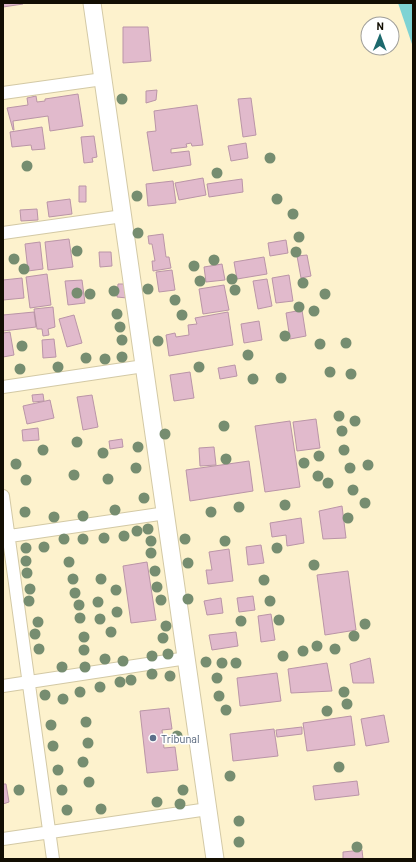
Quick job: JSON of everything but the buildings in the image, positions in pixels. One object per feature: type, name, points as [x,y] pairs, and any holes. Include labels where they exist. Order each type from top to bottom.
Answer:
[{"type":"main road","points":[[92,3],[216,859]]},
{"type":"street","points":[[3,94],[103,79]]},
{"type":"street","points":[[3,233],[123,216]]},
{"type":"street","points":[[3,387],[144,366]]},
{"type":"street","points":[[3,496],[6,536],[29,682],[53,859]]},
{"type":"street","points":[[6,536],[166,513]]},
{"type":"street","points":[[3,686],[187,658]]},
{"type":"street","points":[[3,839],[208,809]]},
{"type":"water","points":[[398,3],[413,3],[413,47]]},
{"type":"place","name":"Tribunal","points":[[153,738]]}]
